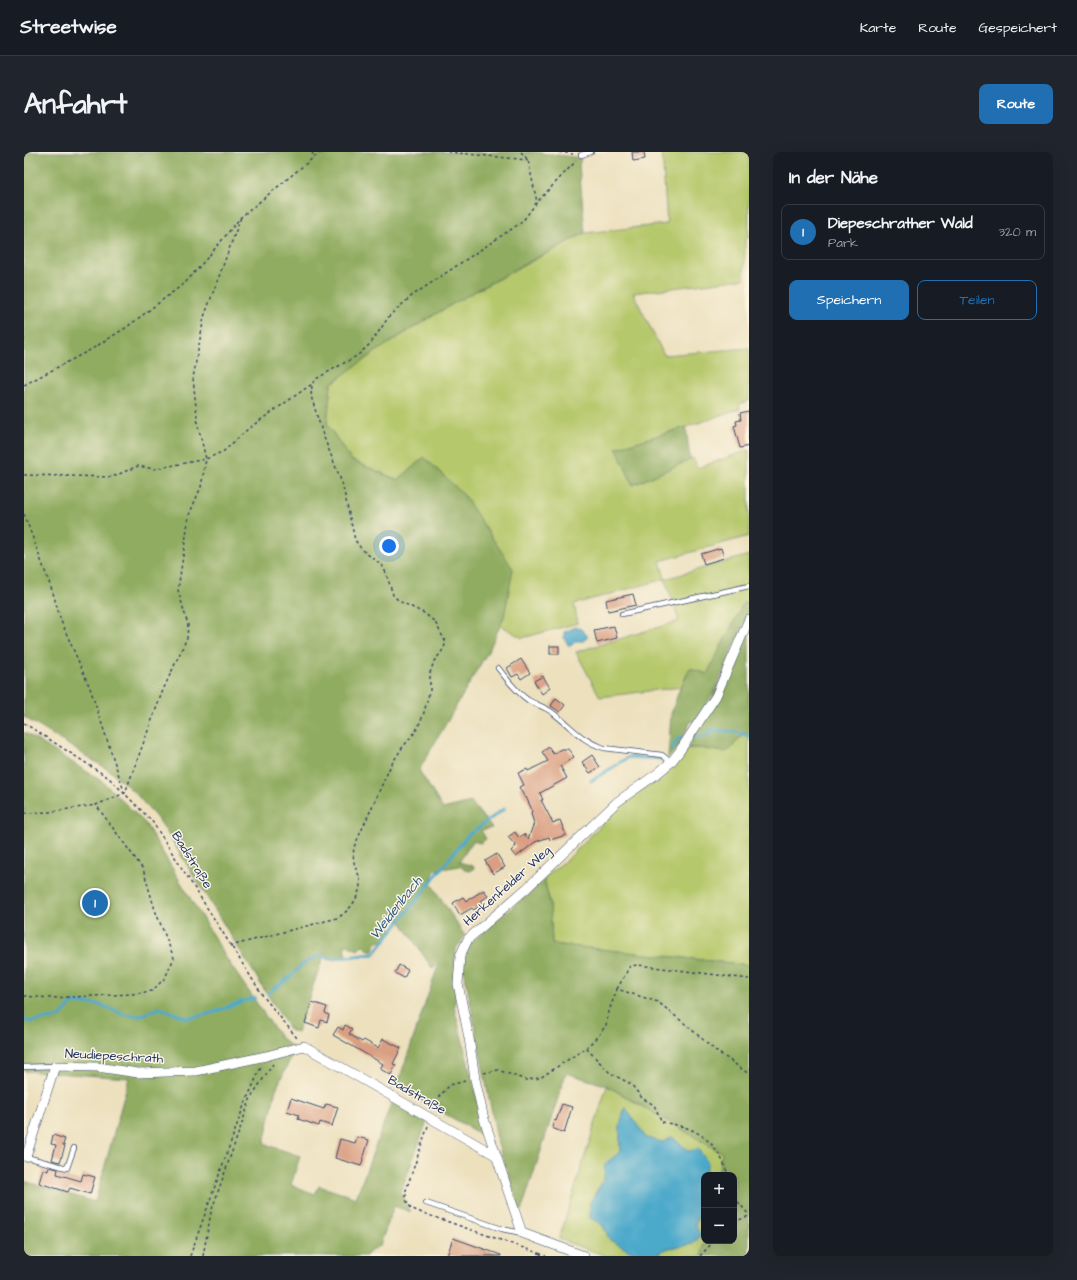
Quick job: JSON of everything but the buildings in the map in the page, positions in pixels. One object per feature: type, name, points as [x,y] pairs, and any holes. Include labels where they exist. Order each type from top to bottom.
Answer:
[{"type":"street","name":"Herkenfelder Weg","points":[[522,1233],[484,1119],[458,984],[460,956],[468,939],[527,888],[617,802],[671,762],[716,696],[749,619]]},
{"type":"street","points":[[266,1056],[304,1046]]},
{"type":"street","name":"Badstraße","points":[[304,1046],[495,1155]]},
{"type":"street","name":"Neudiepeschrath","points":[[26,1157],[55,1066],[97,1067],[138,1073],[196,1071],[266,1056]]},
{"type":"street","points":[[522,1233],[584,1256]]},
{"type":"lane","points":[[581,155],[591,152]]},
{"type":"lane","points":[[622,614],[749,586]]},
{"type":"lane","points":[[498,668],[520,694],[552,712],[582,738],[604,748],[662,755],[671,762]]},
{"type":"lane","points":[[24,1067],[55,1066]]},
{"type":"lane","points":[[26,1157],[67,1168],[74,1148]]},
{"type":"lane","points":[[426,1204],[502,1229],[522,1233]]},
{"type":"path","points":[[312,152],[314,157]]},
{"type":"path","points":[[24,385],[92,350],[121,331],[186,282],[241,217],[322,152]]},
{"type":"path","points":[[448,152],[528,160]]},
{"type":"path","points":[[521,152],[528,160],[537,202]]},
{"type":"path","points":[[559,152],[581,155]]},
{"type":"path","points":[[24,475],[112,477],[138,466],[154,469],[206,459],[224,451],[254,424],[312,384],[316,379],[358,355],[371,343],[390,315],[413,295],[522,222],[537,202],[581,155]]},
{"type":"path","points":[[24,813],[49,812],[96,805],[125,793],[163,690],[187,638],[188,625],[178,590],[189,515],[201,487],[206,459],[198,426],[193,378],[204,317],[241,217]]},
{"type":"path","points":[[230,946],[337,918],[345,914],[352,907],[361,879],[353,859],[354,847],[392,765],[402,748],[416,730],[423,716],[430,690],[430,672],[434,661],[446,644],[435,622],[424,613],[399,601],[393,595],[382,565],[362,550],[355,540],[342,483],[331,458],[316,416],[311,396],[312,384]]},
{"type":"path","points":[[24,514],[53,593],[61,621],[90,688],[125,793]]},
{"type":"path","name":"Badstraße","points":[[24,723],[109,778],[152,821],[263,996],[304,1046]]},
{"type":"path","points":[[24,996],[52,998],[132,994],[152,991],[165,978],[174,958],[155,910],[144,869],[96,805]]},
{"type":"path","points":[[546,1256],[411,1208],[406,1200],[406,1190],[429,1123],[428,1112],[434,1102],[450,1085],[498,1070],[526,1080],[540,1078],[586,1048],[599,1035],[606,1025],[609,1011],[617,989],[630,966],[638,965],[749,979]]},
{"type":"path","points":[[617,989],[658,1002],[715,1050],[749,1074]]},
{"type":"path","points":[[586,1048],[610,1073],[631,1084],[642,1098],[654,1105],[662,1122],[691,1129],[709,1141],[724,1163],[727,1172]]},
{"type":"path","points":[[203,1256],[211,1212],[251,1097],[280,1052]]},
{"type":"path","points":[[190,1256],[243,1108],[266,1056]]},
{"type":"path","points":[[737,1201],[749,1215],[737,1221]]},
{"type":"path","points":[[700,1256],[709,1244]]},
{"type":"green space","points":[[24,152],[534,152],[581,158],[579,165],[585,233],[519,267],[423,322],[392,341],[331,384],[327,424],[351,460],[398,480],[424,457],[463,494],[513,569],[504,617],[490,648],[419,770],[443,809],[471,802],[492,828],[481,830],[486,839],[480,843],[473,841],[459,862],[473,866],[474,868],[471,871],[465,870],[460,866],[435,870],[430,882],[465,936],[456,948],[454,975],[456,993],[454,1007],[487,1138],[397,1086],[439,963],[432,968],[400,920],[387,923],[392,930],[386,939],[376,942],[372,952],[362,945],[358,950],[346,944],[345,947],[347,957],[335,960],[324,954],[297,1033],[290,1030],[161,823],[137,795],[113,773],[24,717]]},
{"type":"green space","points":[[662,152],[749,152],[749,238],[745,238],[744,279],[633,293],[664,355],[749,348],[749,401],[739,404],[740,409],[617,448],[633,485],[693,458],[697,468],[749,450],[749,536],[660,561],[665,579],[574,604],[578,623],[522,638],[500,625],[504,617],[398,480],[351,460],[327,424],[331,384],[362,360],[455,302],[585,233],[667,224]]},
{"type":"green space","points":[[686,427],[690,460],[633,485],[616,448]]},
{"type":"green space","points":[[749,555],[749,602],[744,603],[707,674],[690,668],[681,687],[600,697],[576,652],[679,621],[665,579]]},
{"type":"green space","points":[[744,602],[749,602],[749,611],[714,692],[694,722],[691,721],[678,748],[668,758],[671,714],[679,691],[690,668],[707,674]]},
{"type":"green space","points":[[749,623],[749,731],[741,736],[730,750],[724,752],[700,748],[688,748]]},
{"type":"green space","points":[[749,731],[749,965],[552,944],[550,903],[544,878],[570,857],[631,797],[666,774],[688,748],[700,748],[724,752],[742,735]]},
{"type":"green space","points":[[24,732],[103,782],[145,823],[230,964],[280,1037],[295,1049],[276,1089],[264,1144],[300,1156],[291,1185],[315,1194],[319,1186],[356,1198],[392,1101],[427,1121],[401,1192],[411,1212],[394,1206],[380,1245],[366,1256],[24,1256],[24,1181],[95,1202],[129,1078],[24,1071]]},
{"type":"green space","points":[[544,880],[550,903],[552,944],[749,965],[749,1256],[702,1256],[704,1244],[737,1244],[737,1172],[719,1172],[722,1153],[608,1086],[566,1073],[521,1212],[498,1144],[462,960],[468,945]]},
{"type":"green space","points":[[607,1086],[723,1153],[719,1172],[705,1172],[708,1162],[689,1151],[672,1137],[663,1142],[646,1138],[625,1107],[620,1126],[620,1152],[605,1164],[604,1179],[590,1202],[610,1240],[639,1256],[606,1256],[559,1239]]},
{"type":"green space","points":[[701,1213],[701,1244],[704,1244],[702,1256],[653,1256],[668,1248],[693,1244],[695,1224]]},
{"type":"water","points":[[576,627],[581,629],[587,635],[587,638],[583,641],[576,641],[569,646],[564,638],[564,632]]},
{"type":"water","points":[[625,1107],[646,1138],[663,1142],[672,1137],[689,1151],[698,1149],[708,1162],[705,1172],[701,1172],[701,1213],[695,1224],[701,1235],[693,1244],[668,1248],[653,1256],[639,1256],[610,1240],[603,1225],[590,1218],[590,1202],[604,1179],[605,1164],[620,1152],[620,1126]]},
{"type":"waterway","name":"Weidenbach","points":[[695,736],[708,736],[710,729],[731,731],[749,736]]},
{"type":"waterway","name":"Weidenbach","points":[[672,750],[675,742],[681,737]]},
{"type":"waterway","name":"Weidenbach","points":[[591,781],[629,757],[661,759]]},
{"type":"waterway","name":"Weidenbach","points":[[268,993],[290,977],[304,963],[320,955],[328,959],[374,954],[468,835],[504,809]]},
{"type":"waterway","name":"Weidenbach","points":[[24,1019],[29,1022],[60,1017],[73,1003],[101,1005],[125,1015],[139,1016],[160,1008],[187,1018],[212,1013],[255,998]]},
{"type":"place","name":"Diepeschrather Wald","points":[[95,903]]}]
